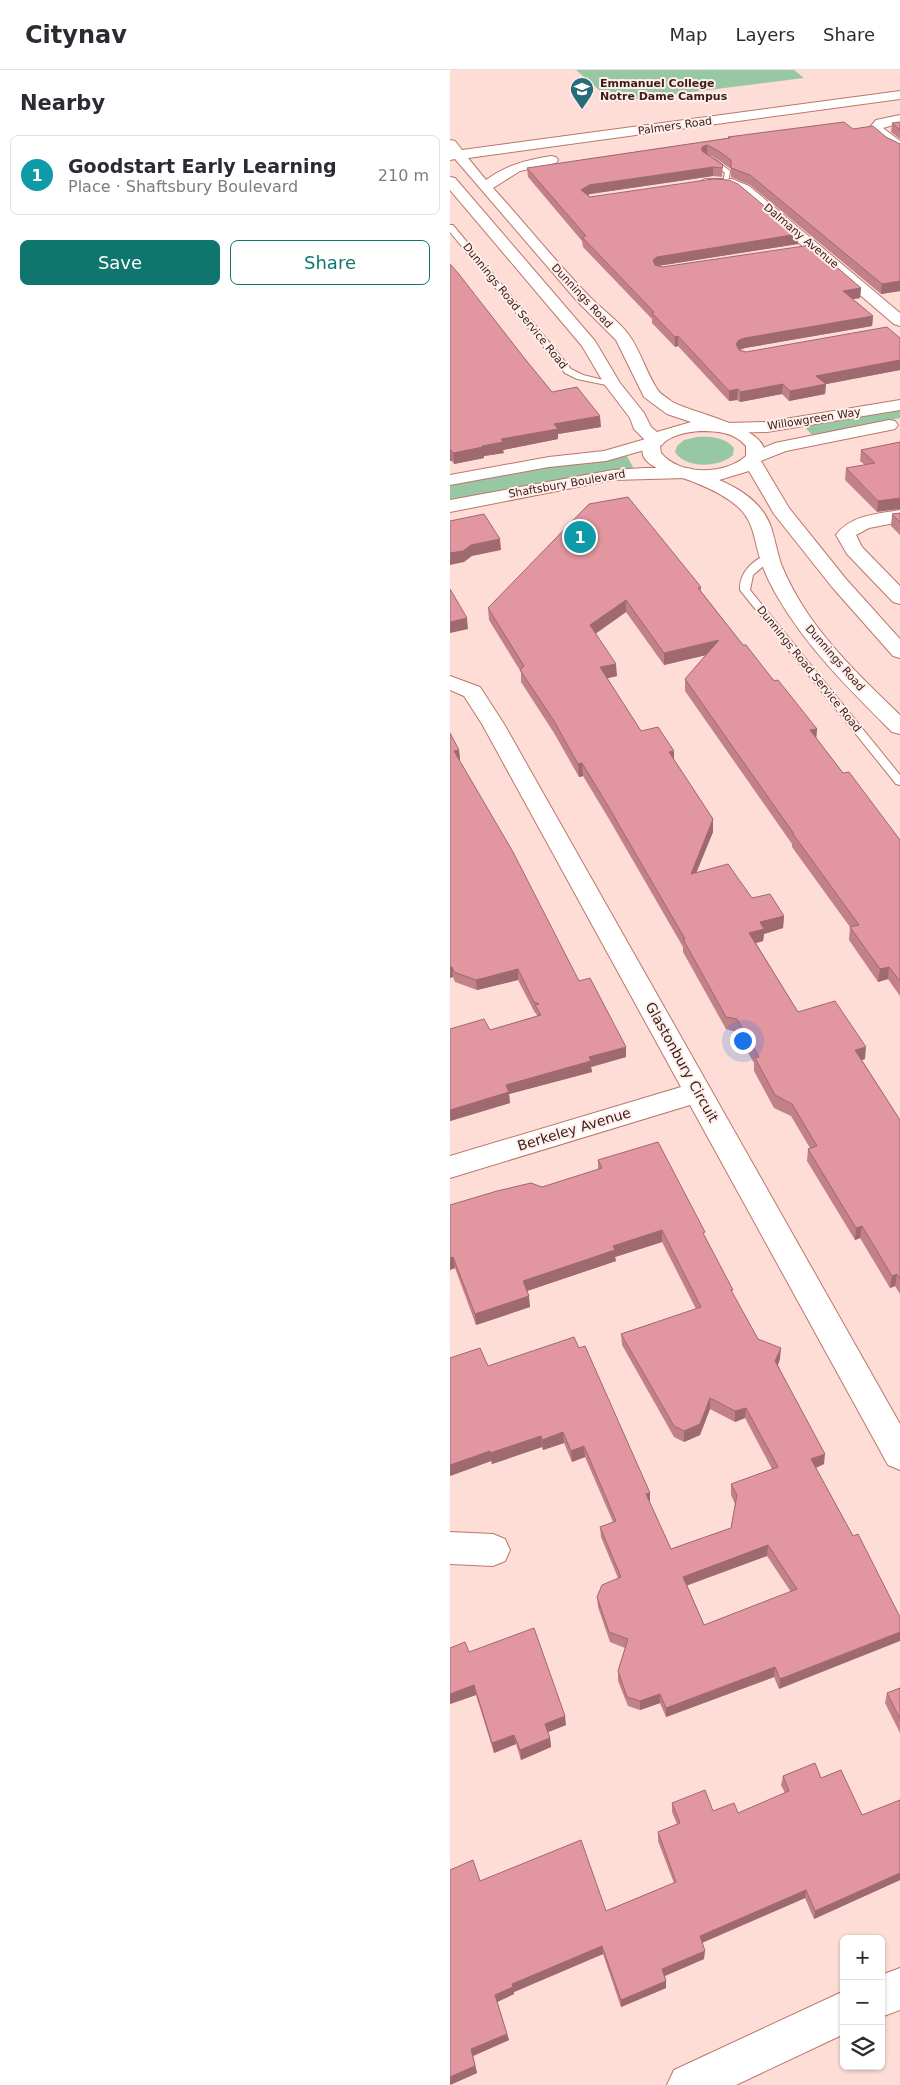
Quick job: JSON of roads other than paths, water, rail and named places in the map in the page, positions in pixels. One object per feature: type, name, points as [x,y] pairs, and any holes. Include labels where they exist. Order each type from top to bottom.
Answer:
[{"type":"main road","name":"Palmers Road","points":[[450,165],[459,158],[512,148],[900,95]]},
{"type":"main road","name":"Palmers Road","points":[[459,158],[900,105]]},
{"type":"main road","points":[[760,127],[796,117]]},
{"type":"main road","points":[[900,119],[880,123],[876,129],[900,146]]},
{"type":"main road","name":"Dunnings Road","points":[[453,136],[459,158],[582,298],[622,337],[632,353],[650,393],[673,410],[725,428]]},
{"type":"main road","points":[[474,139],[512,148]]},
{"type":"main road","points":[[484,187],[504,172],[516,166],[562,158]]},
{"type":"main road","points":[[687,186],[726,182]]},
{"type":"main road","name":"Dalmany Avenue","points":[[726,182],[736,184],[744,189],[814,248],[897,326]]},
{"type":"main road","name":"Dunnings Road","points":[[453,189],[589,344],[613,385],[638,417],[643,429],[656,441],[652,451],[656,460],[670,469],[688,474],[730,493],[748,506],[757,518],[764,534],[769,557],[786,594],[816,639],[846,674],[900,727]]},
{"type":"main road","points":[[798,250],[814,248]]},
{"type":"main road","name":"Willowgreen Way","points":[[656,441],[669,432],[684,427],[767,427],[900,405]]},
{"type":"main road","name":"Willowgreen Way","points":[[688,474],[725,473],[744,466],[781,447],[900,422]]},
{"type":"main road","points":[[725,428],[745,435],[752,441],[756,450],[753,460],[781,510],[839,583],[900,652]]},
{"type":"main road","name":"Shaftsbury Boulevard","points":[[450,480],[555,461],[606,456],[656,441]]},
{"type":"main road","name":"Shaftsbury Boulevard","points":[[450,506],[613,475],[638,473],[688,474]]},
{"type":"main road","points":[[900,516],[855,527],[846,536],[854,550],[900,598]]},
{"type":"main road","name":"Glastonbury Circuit","points":[[450,682],[472,692],[493,724],[900,1455]]},
{"type":"main road","name":"Berkeley Avenue","points":[[450,1167],[698,1092]]},
{"type":"main road","points":[[450,1548],[492,1550]]},
{"type":"main road","points":[[885,1995],[900,1989]]},
{"type":"main road","points":[[689,2085],[840,2014]]},
{"type":"lane","points":[[706,158],[714,160],[728,172],[726,182]]},
{"type":"lane","name":"Dunnings Road Service Road","points":[[450,226],[568,372],[613,385]]},
{"type":"lane","name":"Dunnings Road Service Road","points":[[769,557],[757,564],[746,577],[745,590],[900,782]]},
{"type":"place","name":"Emmanuel College Notre Dame Campus","points":[[582,110]]},
{"type":"place","name":"Goodstart Early Learning","points":[[580,537]]}]
